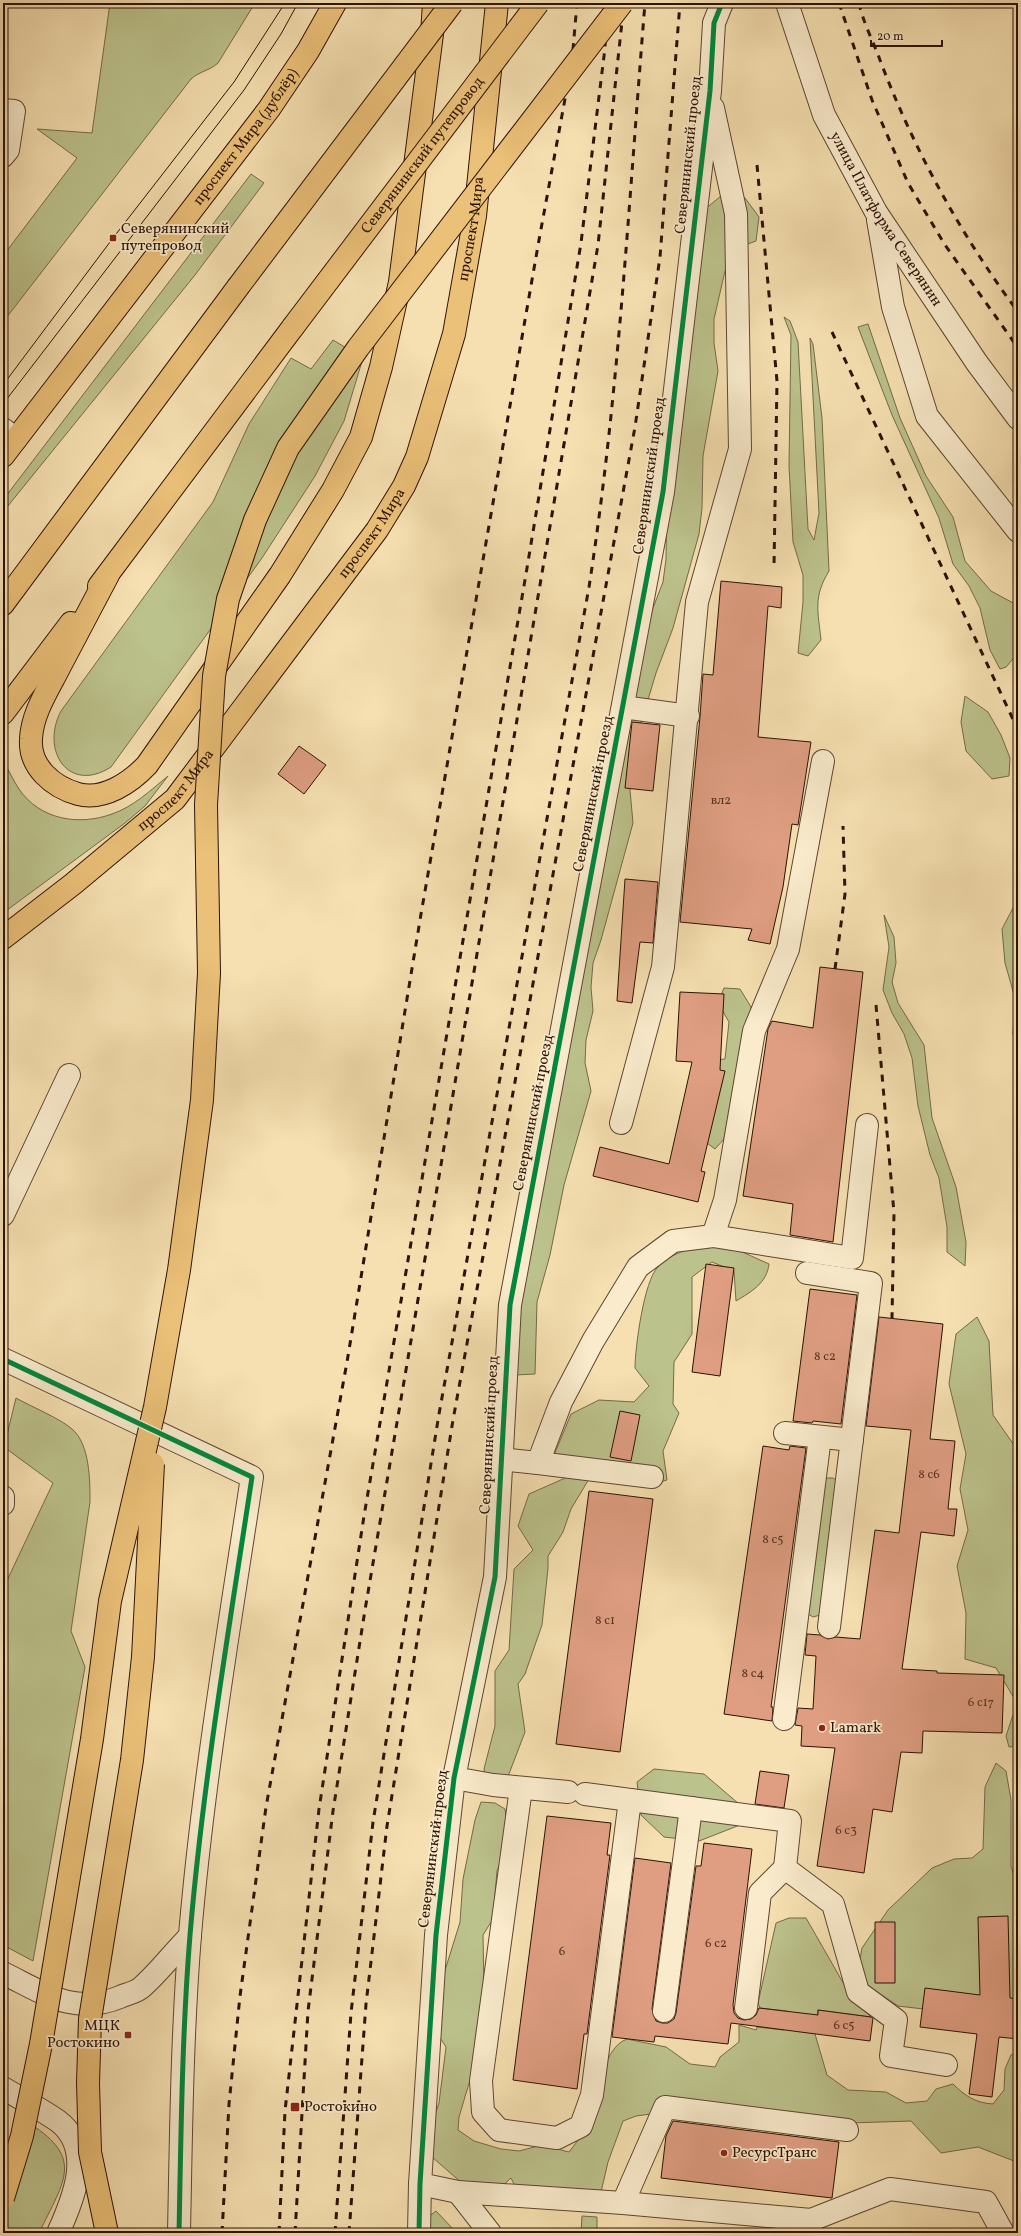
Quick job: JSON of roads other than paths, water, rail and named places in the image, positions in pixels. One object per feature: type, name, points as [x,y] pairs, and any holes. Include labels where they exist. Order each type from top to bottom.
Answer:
[{"type":"main road","name":"проспект Мира (дублёр)","points":[[3,456],[10,434],[269,109],[308,52],[335,3]]},
{"type":"main road","points":[[108,575],[34,718],[30,739],[32,754],[38,767],[49,779],[68,791],[82,795],[102,793],[118,788],[136,777],[148,765],[280,575],[333,490],[361,437],[381,368],[400,282],[432,34],[434,3]]},
{"type":"main road","points":[[3,604],[238,287],[452,3]]},
{"type":"main road","name":"проспект Мира","points":[[3,938],[73,884],[175,799],[377,530],[404,486],[417,457],[454,334],[475,216],[497,3]]},
{"type":"main road","name":"Северянинский путепровод","points":[[108,575],[538,3]]},
{"type":"main road","points":[[3,2198],[22,2136],[41,2044],[92,1739],[110,1601],[155,1407],[179,1270],[202,1100],[208,973],[206,805],[214,676],[228,599],[256,520],[288,448],[358,348],[622,3]]},
{"type":"main road","points":[[3,713],[108,575]]},
{"type":"main road","points":[[107,2233],[90,2152],[88,2051],[90,2019],[132,1760],[143,1657],[155,1407]]},
{"type":"street","name":"Северянинский проезд","points":[[419,2233],[420,2184],[436,1935],[454,1778],[496,1577],[500,1459],[510,1305],[663,492],[710,91],[714,23],[722,3]]},
{"type":"street","name":"улица Платформа Северянин","points":[[786,3],[824,116],[876,212],[977,364],[1018,418]]},
{"type":"street","points":[[621,1123],[663,967],[688,716],[697,602],[740,449],[736,214],[710,91]]},
{"type":"street","points":[[3,110],[14,111],[8,150],[3,156]]},
{"type":"street","points":[[876,212],[893,307],[927,416],[1018,531]]},
{"type":"street","points":[[623,707],[688,716]]},
{"type":"street","points":[[713,1236],[725,1200],[754,1031],[788,949],[823,761]]},
{"type":"street","points":[[3,1215],[69,1075]]},
{"type":"street","points":[[538,1463],[561,1402],[593,1340],[638,1267],[673,1241],[713,1236],[852,1258],[867,1125]]},
{"type":"street","points":[[807,1273],[871,1283],[829,1627]]},
{"type":"street","points":[[4,1361],[252,1477],[202,1813],[190,1936],[184,2041],[178,2233]]},
{"type":"street","points":[[785,1433],[852,1440]]},
{"type":"street","points":[[784,1718],[820,1437]]},
{"type":"street","points":[[500,1459],[652,1477]]},
{"type":"street","points":[[3,1498],[5,1500],[3,1504]]},
{"type":"street","points":[[454,1778],[521,1788],[630,1800],[790,1821],[785,1868],[760,1893],[746,2008]]},
{"type":"street","points":[[521,1788],[481,2081],[483,2112],[499,2130],[557,2138],[581,2126],[592,2095],[630,1800]]},
{"type":"street","points":[[664,2011],[691,1808]]},
{"type":"street","points":[[785,1868],[833,1904],[858,1992],[896,2020],[891,2056],[946,2065]]},
{"type":"street","points":[[3,1973],[49,1996],[71,2003],[89,2006],[104,2003],[141,1988],[190,1936]]},
{"type":"street","points":[[3,2088],[59,2122],[69,2132],[77,2149],[78,2169],[76,2189],[58,2233]]},
{"type":"street","points":[[622,2204],[665,2107],[847,2130]]},
{"type":"street","points":[[420,2184],[458,2192],[622,2204],[811,2227],[890,2189],[986,2202],[1003,2233]]},
{"type":"street","points":[[458,2192],[490,2233]]},
{"type":"tram line","points":[[3,385],[113,238],[234,82],[285,3]]},
{"type":"tram line","points":[[3,404],[244,90],[281,34],[298,3]]},
{"type":"railway","points":[[222,2233],[229,2104],[240,1996],[266,1807],[347,1362],[421,914],[539,240],[572,61],[577,3]]},
{"type":"railway","points":[[279,2233],[285,2111],[319,1809],[364,1516],[526,574],[581,243],[609,3]]},
{"type":"railway","points":[[295,2233],[308,2011],[333,1811],[365,1610],[598,245],[624,3]]},
{"type":"railway","points":[[335,2233],[351,2013],[373,1822],[439,1414],[589,587],[616,369],[645,3]]},
{"type":"railway","points":[[349,2233],[366,2004],[387,1826],[453,1420],[635,427],[660,257],[680,3]]},
{"type":"railway","points":[[839,3],[872,100],[908,183],[945,245],[1018,348]]},
{"type":"railway","points":[[859,3],[893,94],[940,191],[977,253],[1018,312]]},
{"type":"railway","points":[[757,165],[777,381],[774,567]]},
{"type":"railway","points":[[832,332],[1018,730]]},
{"type":"railway","points":[[835,969],[845,894],[843,826]]},
{"type":"railway","points":[[876,1005],[894,1213],[892,1318]]},
{"type":"place","name":"Северянинский путепровод","points":[[113,238]]},
{"type":"place","name":"Lamark","points":[[822,1728]]},
{"type":"place","name":"МЦК Ростокино","points":[[128,2035]]},
{"type":"place","name":"Ростокино","points":[[295,2107]]},
{"type":"place","name":"РесурсТранс","points":[[724,2153]]}]
